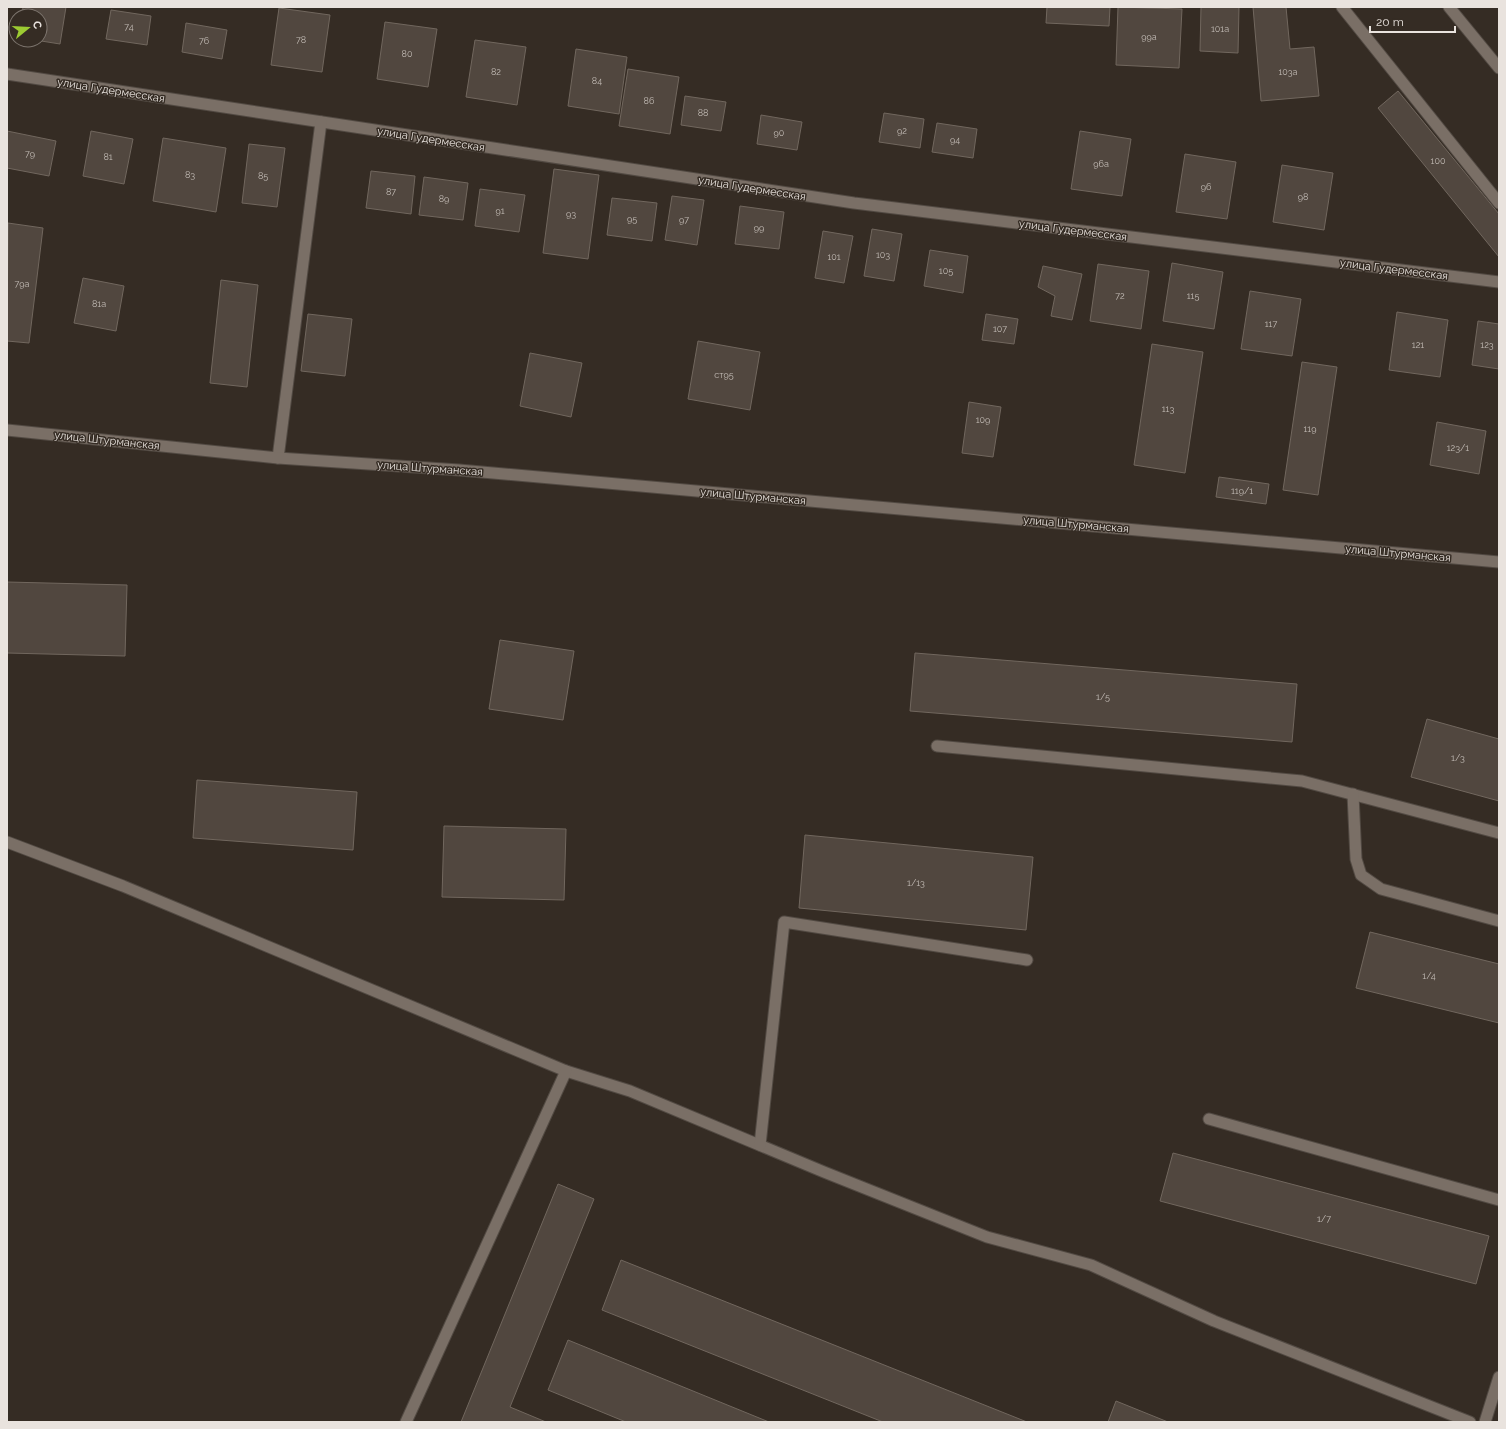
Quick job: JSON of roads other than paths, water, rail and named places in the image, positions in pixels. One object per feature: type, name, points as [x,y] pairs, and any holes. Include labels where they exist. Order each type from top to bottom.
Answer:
[{"type":"street","points":[[1342,7],[1499,203]]},
{"type":"street","points":[[1449,7],[1499,68]]},
{"type":"street","name":"улица Гудермесская","points":[[7,74],[854,204],[1499,282]]},
{"type":"street","points":[[278,458],[321,122]]},
{"type":"street","name":"улица Штурманская","points":[[7,430],[278,458],[459,470],[1499,562]]},
{"type":"street","points":[[937,746],[1302,781],[1499,833]]},
{"type":"street","points":[[1353,794],[1356,859],[1361,875],[1381,889],[1499,921]]},
{"type":"street","points":[[7,842],[123,886],[566,1071],[630,1091],[987,1237],[1091,1265],[1214,1321],[1470,1422]]},
{"type":"street","points":[[760,1145],[784,922],[1027,960]]},
{"type":"street","points":[[406,1422],[566,1071]]},
{"type":"street","points":[[1209,1119],[1499,1200]]},
{"type":"street","points":[[1485,1422],[1499,1377]]}]
